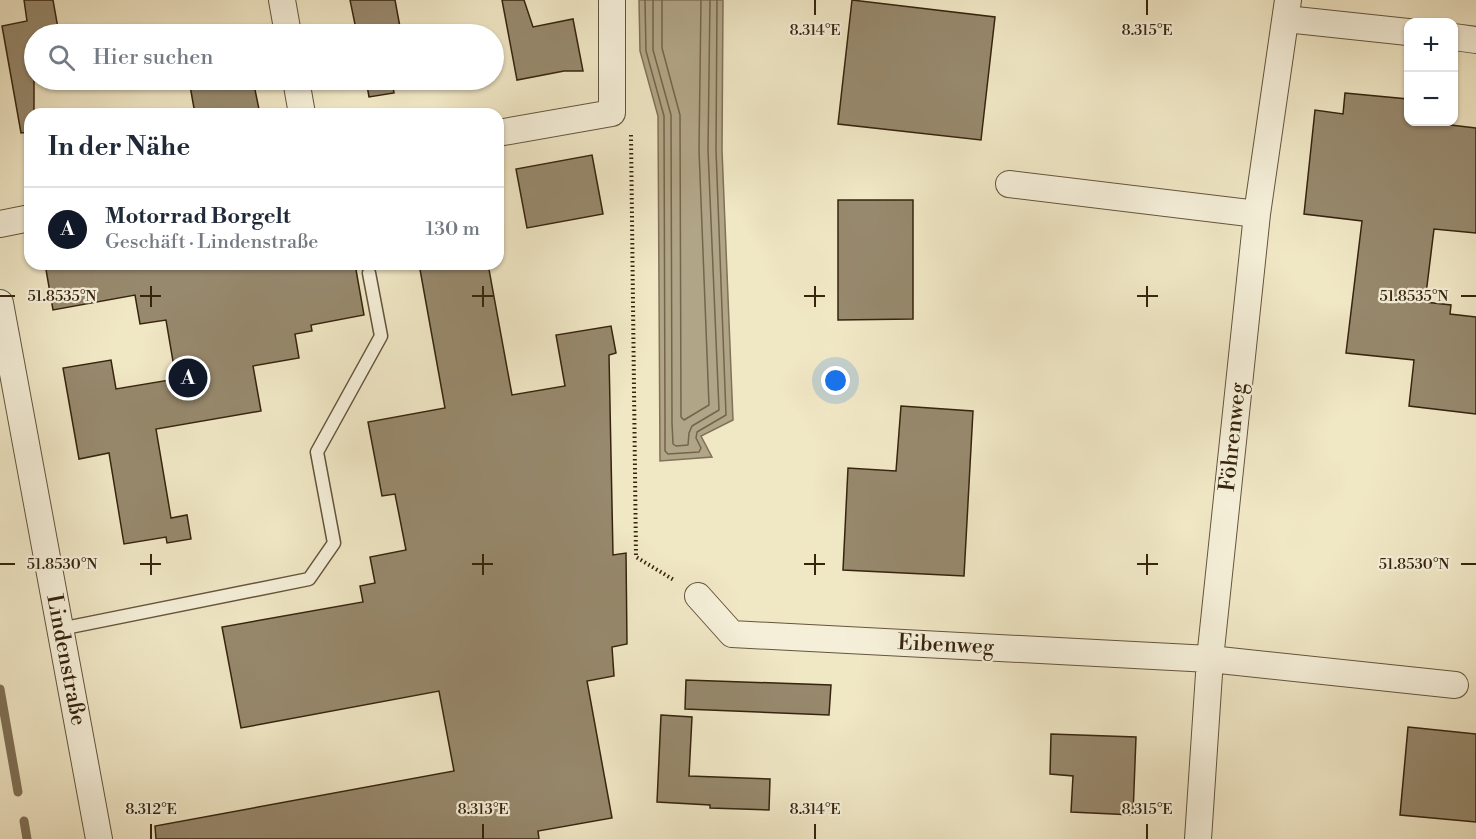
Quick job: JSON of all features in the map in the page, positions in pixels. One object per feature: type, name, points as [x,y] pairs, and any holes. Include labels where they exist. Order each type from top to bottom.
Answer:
[{"type":"street","points":[[282,0],[286,24]]},
{"type":"street","points":[[504,132],[612,113],[612,0]]},
{"type":"street","name":"Föhrenweg","points":[[1198,839],[1210,659],[1257,214],[1287,10],[1404,31]]},
{"type":"street","points":[[1458,38],[1476,40]]},
{"type":"street","points":[[298,90],[301,108]]},
{"type":"street","points":[[1009,184],[1257,214]]},
{"type":"street","points":[[0,224],[24,219]]},
{"type":"street","name":"Lindenstraße","points":[[0,303],[9,412],[60,628],[99,839]]},
{"type":"street","name":"Eibenweg","points":[[698,596],[732,634],[1210,659]]},
{"type":"street","points":[[1210,659],[1455,685]]},
{"type":"lane","points":[[60,628],[309,579],[334,543],[317,452],[381,336],[369,273]]},
{"type":"path","points":[[612,104],[631,113],[636,557],[698,596]]},
{"type":"water","points":[[639,0],[723,0],[722,150],[733,420],[701,436],[712,457],[660,461],[658,116],[640,51]]},
{"type":"building","points":[[24,0],[53,0],[57,24],[24,24],[24,90],[34,90],[34,108],[24,108],[24,133],[21,133],[2,26],[27,21]]},
{"type":"building","points":[[350,0],[395,0],[399,24],[355,24]]},
{"type":"building","points":[[502,0],[524,0],[533,27],[573,19],[583,71],[564,71],[517,80]]},
{"type":"building","points":[[852,0],[995,17],[981,140],[838,124]]},
{"type":"building","points":[[191,90],[255,90],[259,108],[194,108]]},
{"type":"building","points":[[368,90],[394,90],[394,93],[369,97]]},
{"type":"building","points":[[1345,93],[1404,99],[1404,126],[1476,128],[1476,233],[1434,229],[1425,302],[1451,305],[1450,314],[1476,317],[1476,414],[1409,406],[1414,360],[1346,353],[1362,221],[1304,214],[1315,110],[1343,114]]},
{"type":"building","points":[[592,155],[603,214],[527,228],[516,169]]},
{"type":"building","points":[[838,200],[913,200],[913,319],[838,320]]},
{"type":"building","points":[[46,270],[356,270],[364,315],[311,325],[312,331],[295,334],[299,358],[253,366],[261,411],[156,429],[171,518],[187,515],[191,539],[167,543],[166,537],[124,544],[109,453],[79,459],[63,368],[111,360],[116,389],[176,379],[166,320],[140,324],[135,295],[53,310]]},
{"type":"building","points":[[420,270],[489,270],[512,395],[565,386],[556,335],[611,326],[616,353],[609,355],[613,555],[626,553],[627,644],[612,647],[614,676],[587,681],[612,818],[538,831],[539,839],[156,839],[155,826],[454,771],[439,691],[241,728],[222,627],[363,602],[360,586],[375,583],[370,557],[406,550],[395,494],[382,496],[368,422],[445,408]]},
{"type":"building","points":[[901,406],[973,411],[964,576],[843,570],[848,468],[896,471]]},
{"type":"building","points":[[686,680],[831,685],[829,715],[685,709]]},
{"type":"building","points":[[661,715],[692,717],[689,776],[770,779],[769,810],[710,808],[710,805],[657,802]]},
{"type":"building","points":[[1408,727],[1476,734],[1476,822],[1400,815]]},
{"type":"building","points":[[1051,734],[1136,737],[1133,815],[1071,812],[1073,776],[1050,774]]},
{"type":"waterway","points":[[0,689],[18,792]]},
{"type":"waterway","points":[[24,821],[27,839]]},
{"type":"place","name":"Motorrad Borgelt","points":[[188,378]]}]
